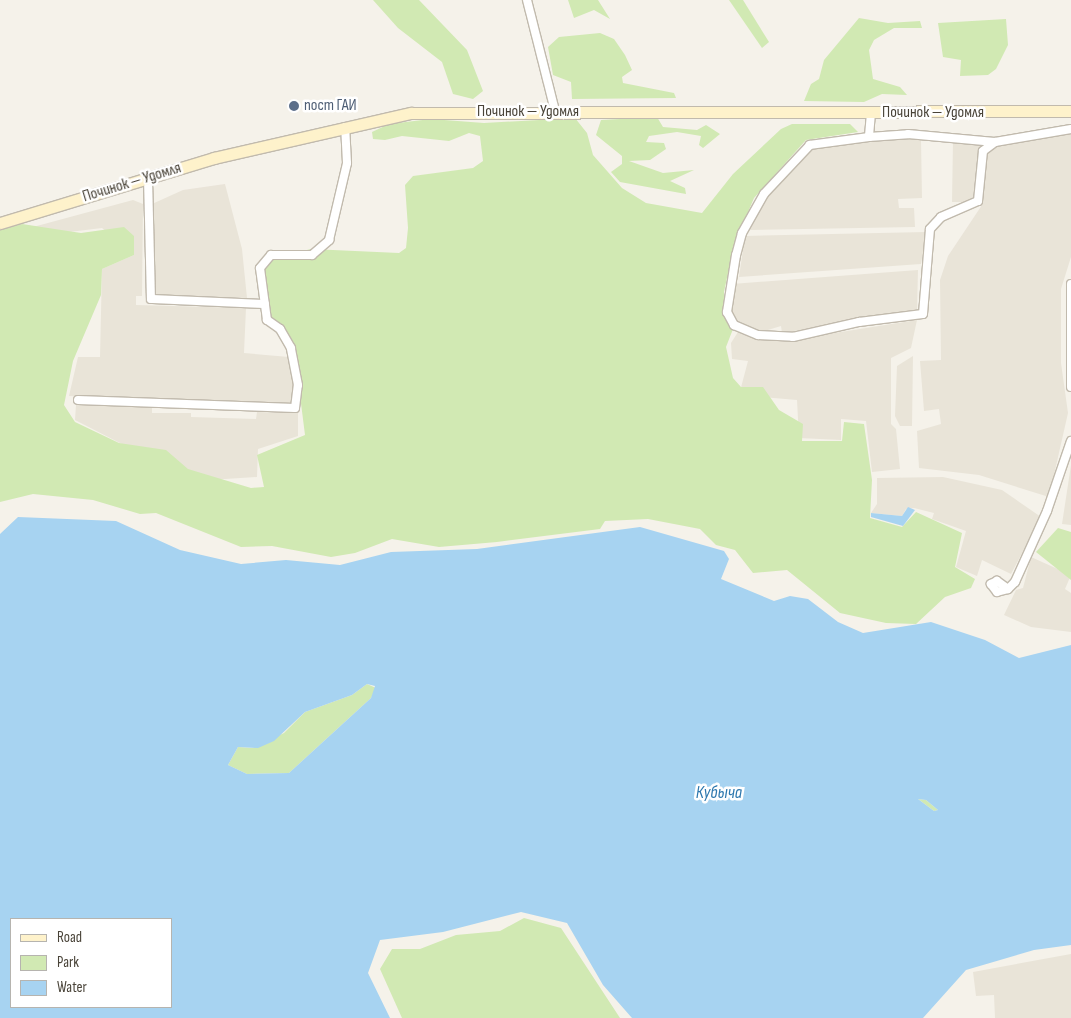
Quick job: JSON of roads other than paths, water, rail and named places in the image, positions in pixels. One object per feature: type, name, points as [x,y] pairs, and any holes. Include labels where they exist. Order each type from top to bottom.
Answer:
[{"type":"main road","name":"Починок — Удомля","points":[[0,223],[148,178],[345,127],[411,113],[555,111],[871,113],[1071,111]]},
{"type":"street","points":[[527,0],[555,111]]},
{"type":"street","points":[[869,137],[871,113]]},
{"type":"street","points":[[78,400],[295,408],[298,385],[290,348],[280,329],[267,320],[261,261],[271,255],[312,255],[328,240],[347,163],[345,127]]},
{"type":"street","points":[[995,142],[983,151],[978,202],[941,217],[930,229],[922,314],[860,322],[793,337],[758,335],[734,325],[727,312],[736,255],[742,233],[764,194],[810,145],[908,134],[995,142],[1071,129]]},
{"type":"street","points":[[148,178],[147,289],[151,299],[265,304]]},
{"type":"street","points":[[1071,284],[1071,387]]},
{"type":"street","points":[[1008,589],[1047,511],[1071,445]]},
{"type":"water","points":[[908,507],[915,510],[903,526],[871,517],[871,513],[902,516]]},
{"type":"water","name":"Кубыча","points":[[18,517],[116,521],[180,550],[241,564],[286,560],[340,565],[391,552],[477,549],[640,527],[724,551],[729,559],[721,579],[774,601],[790,596],[808,599],[838,622],[863,633],[931,622],[985,640],[1019,658],[1071,645],[1071,945],[1034,950],[966,970],[923,1018],[632,1018],[603,985],[567,923],[521,912],[443,932],[380,940],[368,973],[390,1018],[0,1018],[0,534]],"holes":[[[367,684],[375,686],[371,698],[289,773],[247,774],[228,765],[238,747],[258,748],[274,741],[305,712],[352,695]],[[918,799],[926,800],[938,810],[934,811]]]},
{"type":"place","name":"пост ГАИ","points":[[294,106]]}]
